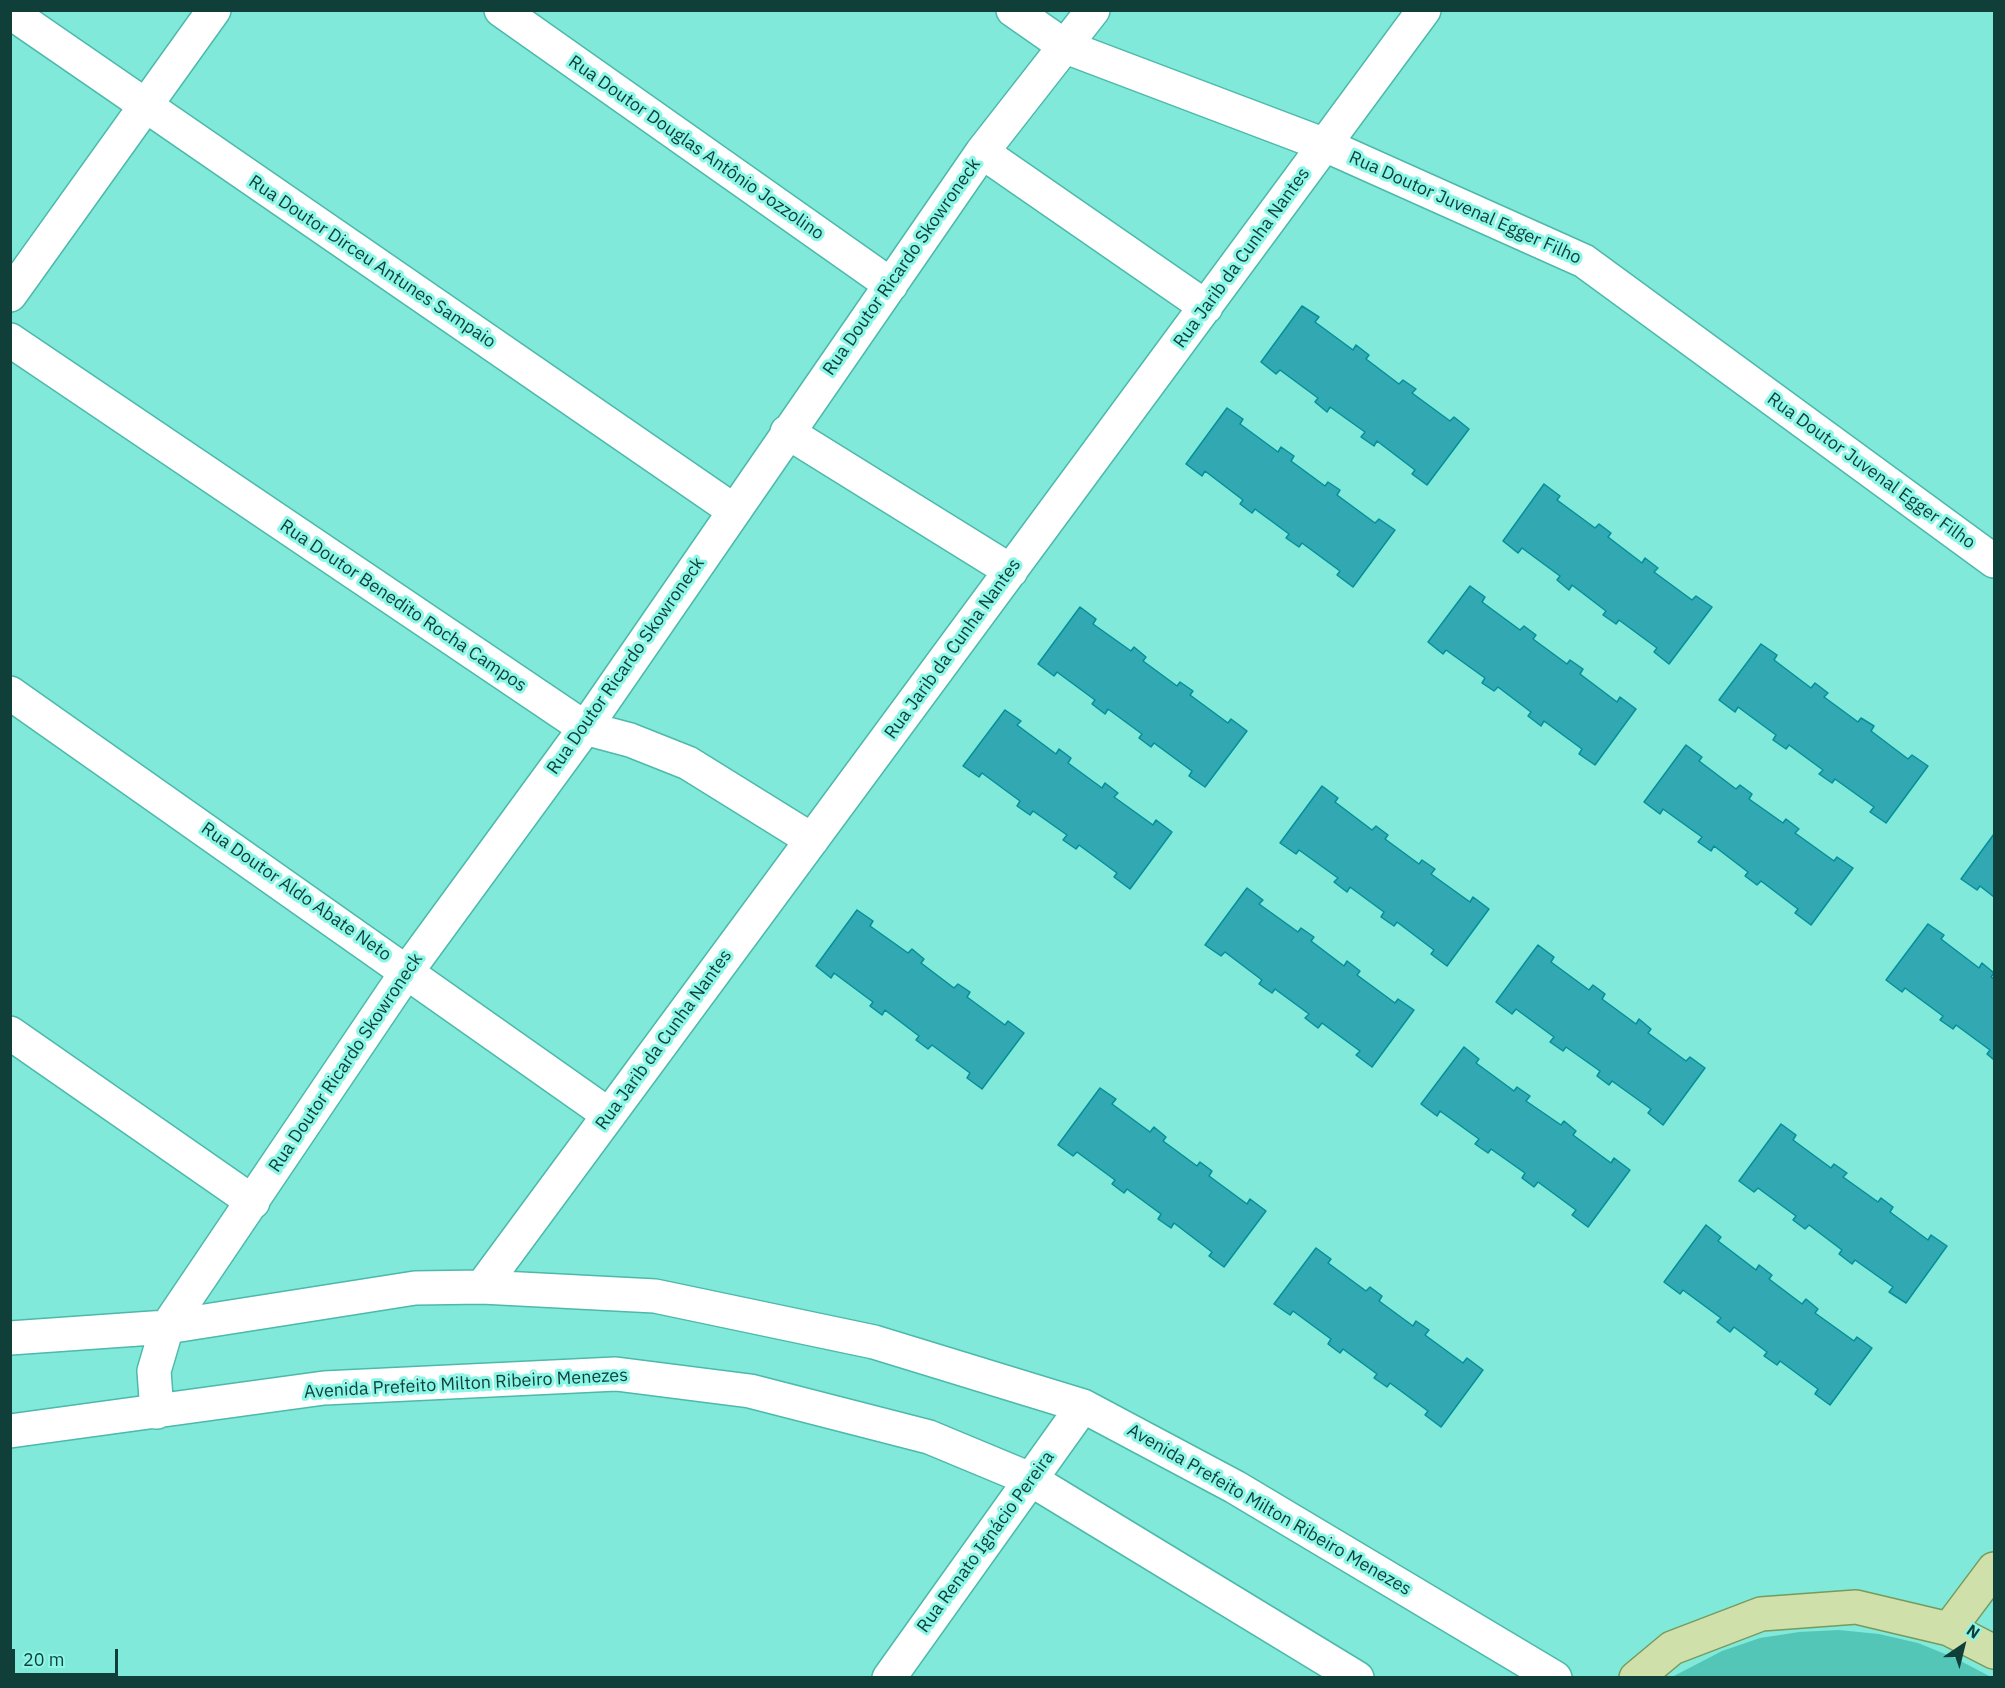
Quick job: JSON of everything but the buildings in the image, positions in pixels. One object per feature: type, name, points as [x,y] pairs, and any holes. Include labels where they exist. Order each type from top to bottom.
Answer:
[{"type":"main road","points":[[1949,1629],[1995,1569]]},
{"type":"main road","points":[[1636,1677],[1672,1648],[1761,1614],[1856,1607],[1949,1629],[1995,1652]]},
{"type":"street","points":[[10,295],[214,10]]},
{"type":"street","name":"Rua Doutor Douglas Antônio Jozzolino","points":[[501,10],[891,285]]},
{"type":"street","name":"Rua Doutor Juvenal Egger Filho","points":[[1013,10],[1066,47],[1325,145],[1584,261],[1995,561]]},
{"type":"street","name":"Rua Doutor Ricardo Skowroneck","points":[[157,1412],[154,1371],[166,1327],[253,1202],[408,970],[585,728],[733,510],[982,152],[1093,10]]},
{"type":"street","name":"Rua Jarib da Cunha Nantes","points":[[482,1287],[1424,10]]},
{"type":"street","name":"Rua Doutor Dirceu Antunes Sampaio","points":[[10,12],[733,510]]},
{"type":"street","points":[[982,152],[1206,307]]},
{"type":"street","name":"Rua Doutor Benedito Rocha Campos","points":[[10,340],[585,728],[630,740],[688,763],[812,840]]},
{"type":"street","points":[[787,432],[1011,571]]},
{"type":"street","name":"Rua Doutor Aldo Abate Neto","points":[[10,693],[408,970],[609,1115]]},
{"type":"street","points":[[10,1033],[253,1202]]},
{"type":"street","name":"Avenida Prefeito Milton Ribeiro Menezes","points":[[10,1338],[166,1327],[415,1288],[482,1287],[655,1296],[874,1342],[1083,1406],[1235,1486],[1555,1677]]},
{"type":"street","name":"Avenida Prefeito Milton Ribeiro Menezes","points":[[10,1431],[324,1388],[616,1374],[750,1391],[929,1437],[1030,1479],[1357,1677]]},
{"type":"street","name":"Rua Renato Ignácio Pereira","points":[[889,1677],[1083,1406]]},
{"type":"green space","points":[[1839,1630],[1879,1634],[1918,1643],[1955,1658],[1991,1677],[1672,1677],[1722,1651],[1760,1638],[1799,1632]]}]
